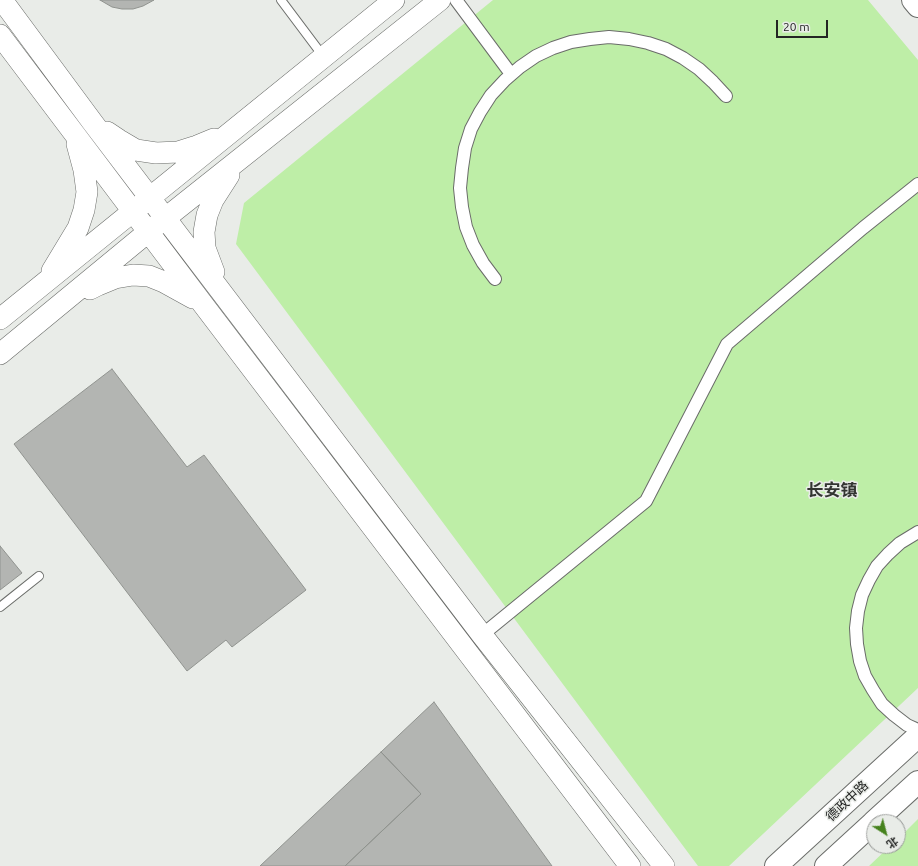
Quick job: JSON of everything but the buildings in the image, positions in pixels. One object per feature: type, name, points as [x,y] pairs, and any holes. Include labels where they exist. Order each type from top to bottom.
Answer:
[{"type":"main road","points":[[913,0],[918,6]]},
{"type":"main road","name":"德政中路","points":[[776,866],[918,736]]},
{"type":"main road","points":[[883,814],[918,782]]},
{"type":"main road","points":[[826,866],[866,829]]},
{"type":"street","points":[[2,0],[482,634],[664,866]]},
{"type":"street","points":[[0,319],[394,0]]},
{"type":"street","points":[[0,354],[148,232],[440,0]]},
{"type":"street","points":[[456,0],[511,74]]},
{"type":"street","points":[[0,35],[630,866]]},
{"type":"street","points":[[495,279],[483,263],[473,245],[466,227],[460,188],[465,148],[471,129],[491,95],[511,74],[536,56],[571,42],[609,37],[629,39],[666,49],[683,58],[699,69],[726,96]]},
{"type":"street","points":[[93,122],[136,150],[156,153],[178,152],[198,146],[233,131]]},
{"type":"street","points":[[45,282],[78,228],[84,210],[87,192],[84,170],[75,135]]},
{"type":"street","points":[[224,294],[205,248],[204,232],[207,215],[214,200],[242,158]]},
{"type":"street","points":[[482,634],[646,501],[727,344],[863,228],[918,184]]},
{"type":"street","points":[[55,309],[98,284],[115,278],[133,275],[149,276],[164,282],[202,303]]},
{"type":"street","points":[[918,532],[900,543],[877,566],[862,595],[856,628],[860,661],[865,676],[873,690],[882,704],[894,715],[907,725],[918,730]]},
{"type":"lane","points":[[281,0],[324,57]]},
{"type":"lane","points":[[0,607],[39,576]]},
{"type":"green space","points":[[493,0],[868,0],[918,60],[918,688],[729,866],[698,866],[236,244],[244,203]]},
{"type":"green space","points":[[918,819],[918,866],[869,866],[882,854],[906,854],[906,831]]},
{"type":"district","name":"长安镇","points":[[832,490]]}]
